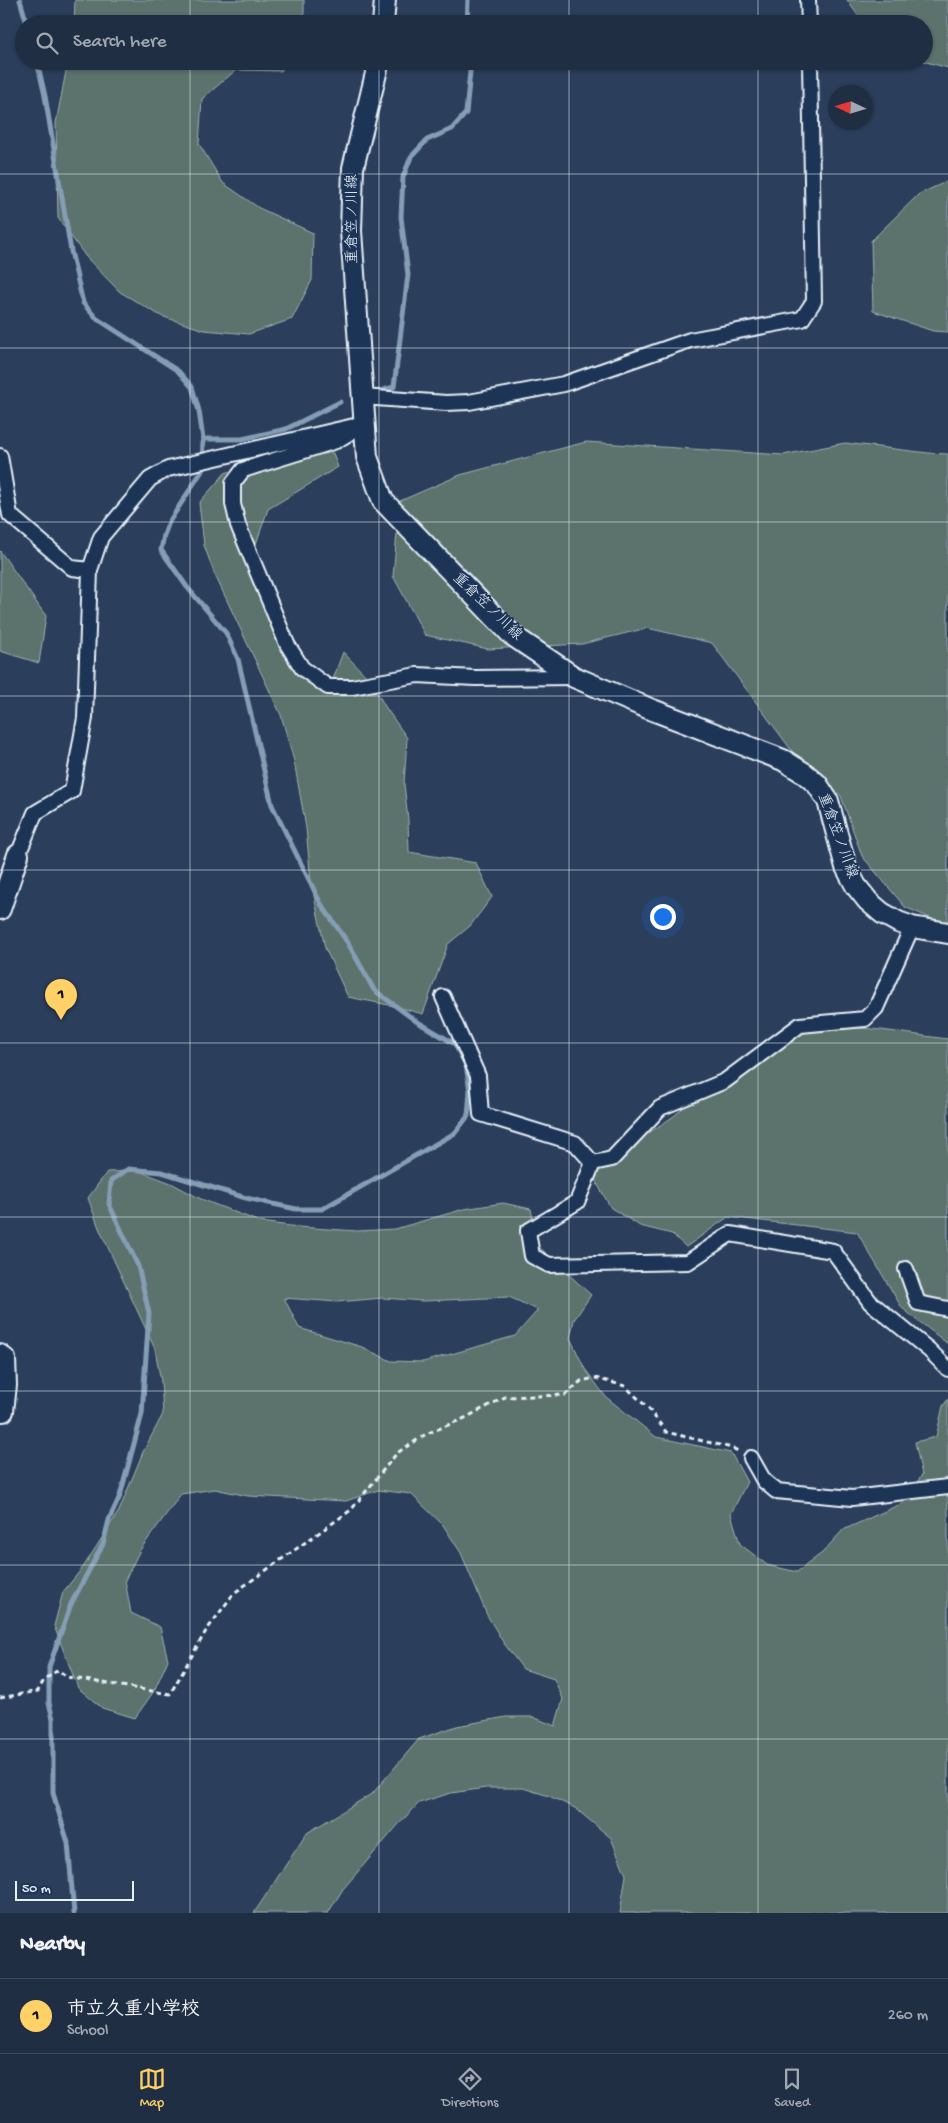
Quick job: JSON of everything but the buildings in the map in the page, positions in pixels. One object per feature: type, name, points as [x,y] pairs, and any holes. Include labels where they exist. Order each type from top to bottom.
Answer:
[{"type":"main road","points":[[383,15],[384,0]]},
{"type":"main road","name":"重倉笠ノ川線","points":[[377,70],[353,168],[351,231],[363,424],[367,457],[383,501],[512,635],[574,677],[650,709],[783,760],[804,773],[817,784],[828,801],[846,867],[856,886],[868,901],[882,913],[912,927],[948,933]]},
{"type":"main road","points":[[0,908],[18,855]]},
{"type":"main road","points":[[0,1355],[5,1359],[6,1385],[1,1416]]},
{"type":"street","points":[[808,0],[809,15]]},
{"type":"street","points":[[362,397],[469,402],[564,384],[690,340],[802,319],[814,301],[810,70]]},
{"type":"street","points":[[18,855],[35,813],[72,791],[84,718],[90,570],[101,537],[150,479],[168,469],[363,424]]},
{"type":"street","points":[[363,424],[336,441],[243,470],[234,483],[233,504],[238,525],[287,644],[302,668],[328,687],[352,687],[417,676],[475,678],[574,677]]},
{"type":"street","points":[[0,456],[10,515],[72,568],[90,570]]},
{"type":"street","points":[[593,1163],[612,1159],[660,1108],[725,1081],[800,1025],[865,1019],[876,1008],[912,927]]},
{"type":"street","points":[[443,997],[478,1076],[480,1114],[575,1143],[593,1163]]},
{"type":"street","points":[[593,1163],[577,1202],[528,1231],[532,1256],[549,1265],[688,1262],[730,1234],[833,1252],[870,1302],[948,1369]]},
{"type":"street","points":[[906,1269],[918,1303],[948,1309]]},
{"type":"street","points":[[751,1458],[764,1481],[776,1491],[852,1498],[948,1487]]},
{"type":"path","points":[[0,1698],[38,1691],[44,1680],[58,1670],[67,1677],[170,1694],[206,1631],[234,1593],[351,1510],[397,1453],[426,1434],[464,1418],[505,1397],[565,1395],[581,1381],[595,1378],[624,1386],[649,1409],[666,1432],[732,1448],[751,1458]]},
{"type":"green space","points":[[75,0],[304,0],[304,15],[74,15]]},
{"type":"green space","points":[[847,0],[948,0],[948,68],[933,64],[933,15],[858,15]]},
{"type":"green space","points":[[66,70],[236,70],[202,99],[199,144],[223,183],[259,208],[313,233],[312,280],[292,319],[249,334],[204,330],[161,316],[120,292],[86,257],[58,218],[56,123]]},
{"type":"green space","points":[[236,70],[282,70],[281,71]]},
{"type":"green space","points":[[948,181],[948,332],[933,331],[873,311],[871,241],[919,194]]},
{"type":"green space","points":[[586,442],[783,455],[845,443],[948,454],[948,926],[905,907],[862,856],[841,796],[792,751],[712,643],[647,628],[582,644],[488,649],[425,635],[393,576],[400,501],[460,475]]},
{"type":"green space","points":[[333,453],[338,467],[268,509],[255,547],[263,583],[283,642],[295,670],[329,690],[343,652],[369,679],[407,738],[404,784],[409,852],[476,863],[492,897],[470,926],[448,944],[423,1014],[348,997],[325,948],[311,882],[306,828],[294,761],[281,715],[214,573],[204,545],[199,503],[225,473],[264,461],[304,454]]},
{"type":"green space","points":[[0,551],[46,616],[39,663],[0,651]]},
{"type":"green space","points":[[843,1027],[948,1039],[948,1344],[902,1308],[857,1232],[728,1217],[686,1247],[672,1234],[640,1226],[611,1208],[595,1180],[609,1150],[647,1134],[674,1116],[697,1095],[780,1044],[809,1031]]},
{"type":"green space","points":[[139,1171],[171,1183],[201,1199],[260,1222],[298,1227],[357,1231],[395,1229],[464,1209],[503,1203],[531,1209],[538,1246],[591,1295],[574,1320],[570,1338],[585,1369],[606,1397],[656,1437],[731,1453],[747,1482],[731,1514],[740,1544],[767,1565],[797,1572],[822,1553],[843,1530],[903,1503],[922,1475],[915,1442],[936,1437],[943,1406],[948,1399],[948,1913],[620,1913],[626,1875],[611,1838],[575,1808],[549,1796],[523,1788],[486,1788],[451,1793],[419,1803],[343,1889],[328,1913],[254,1913],[307,1833],[373,1793],[419,1739],[457,1726],[506,1717],[533,1717],[555,1726],[563,1699],[554,1679],[523,1669],[503,1642],[487,1615],[461,1553],[443,1525],[411,1494],[378,1490],[346,1501],[248,1496],[215,1489],[181,1494],[140,1550],[125,1580],[131,1613],[160,1627],[168,1660],[154,1691],[135,1718],[102,1708],[78,1688],[54,1626],[63,1592],[84,1566],[119,1511],[143,1452],[163,1414],[161,1382],[155,1349],[99,1228],[88,1198],[107,1172]],"holes":[[[509,1297],[538,1310],[515,1336],[423,1362],[391,1361],[362,1347],[299,1328],[284,1298],[337,1302],[383,1298],[423,1301]]]},
{"type":"waterway","points":[[20,0],[24,15]]},
{"type":"waterway","points":[[467,15],[468,0]]},
{"type":"waterway","points":[[39,70],[71,251],[83,303],[96,318],[178,371],[192,387],[199,411],[203,439],[202,471],[169,522],[161,550],[187,587],[226,633],[238,659],[272,805],[321,904],[348,943],[374,990],[416,1021],[455,1044],[466,1065],[470,1091],[468,1116],[455,1133],[322,1209],[296,1209],[246,1198],[162,1172],[128,1169],[111,1181],[109,1204],[138,1266],[149,1313],[142,1414],[120,1496],[109,1520],[103,1544],[71,1604],[49,1667],[49,1703],[53,1719],[53,1793],[68,1843],[74,1913]]},
{"type":"waterway","points":[[377,392],[394,387],[408,275],[401,217],[403,177],[411,157],[427,140],[452,129],[466,113],[470,70]]},
{"type":"waterway","points":[[203,439],[242,439],[286,429],[340,402]]},
{"type":"place","name":"市立久重小学校","points":[[61,1020]]}]
